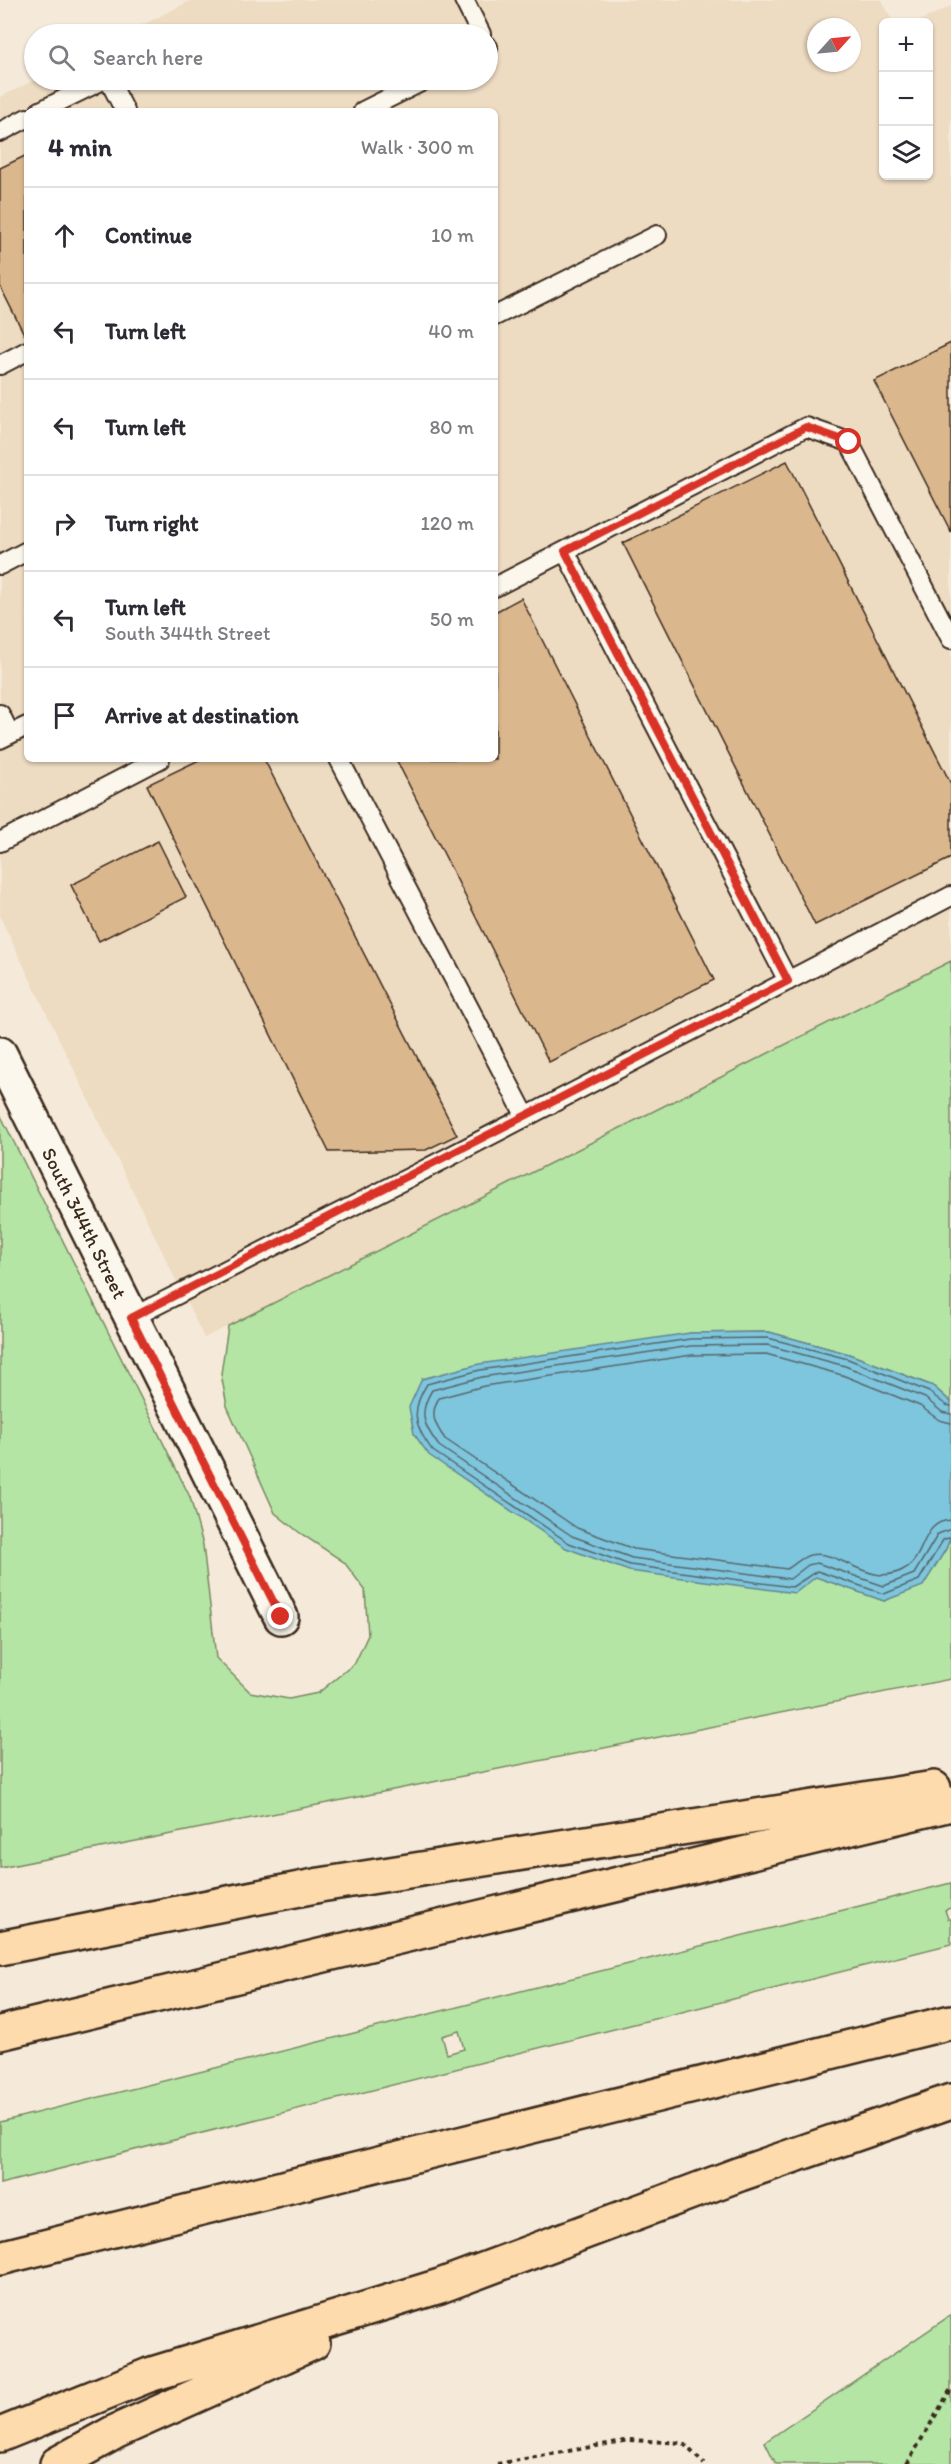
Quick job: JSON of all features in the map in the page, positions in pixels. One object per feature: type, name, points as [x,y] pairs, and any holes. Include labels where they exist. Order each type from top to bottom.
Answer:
[{"type":"highway","points":[[0,1948],[320,1885],[951,1785]]},
{"type":"highway","points":[[0,2033],[951,1804]]},
{"type":"highway","points":[[0,2258],[951,2022]]},
{"type":"highway","points":[[0,2435],[149,2375],[440,2286],[740,2174],[951,2101]]},
{"type":"highway","points":[[57,2464],[115,2432],[440,2286]]},
{"type":"street","name":"South 344th Street","points":[[0,1054],[281,1617]]},
{"type":"lane","points":[[464,0],[476,24]]},
{"type":"lane","points":[[46,108],[83,90]]},
{"type":"lane","points":[[114,90],[123,108]]},
{"type":"lane","points":[[369,108],[405,90]]},
{"type":"lane","points":[[0,132],[24,120]]},
{"type":"lane","points":[[498,314],[657,235]]},
{"type":"lane","points":[[0,364],[24,352]]},
{"type":"lane","points":[[498,585],[806,427],[849,442],[951,639]]},
{"type":"lane","points":[[565,551],[788,981]]},
{"type":"lane","points":[[0,565],[24,553]]},
{"type":"lane","points":[[0,714],[5,737],[24,728]]},
{"type":"lane","points":[[0,842],[154,762]]},
{"type":"lane","points":[[341,762],[526,1117]]},
{"type":"lane","points":[[131,1318],[526,1117],[951,896]]},
{"type":"path","points":[[907,2464],[951,2389]]},
{"type":"path","points":[[497,2464],[629,2440],[683,2443],[704,2464]]},
{"type":"shaded area","points":[[192,0],[882,0],[891,18],[879,18],[879,180],[933,180],[933,18],[926,18],[951,6],[951,961],[204,1338],[0,917],[0,97],[24,85],[24,90],[498,90],[498,24],[144,24]]},
{"type":"green space","points":[[951,961],[951,1402],[933,1386],[849,1354],[769,1332],[690,1333],[816,1577],[884,1601],[923,1585],[946,1549],[951,1536],[951,1679],[0,1868],[0,1114],[190,1497],[203,1545],[216,1658],[250,1692],[289,1699],[318,1693],[355,1663],[368,1635],[365,1590],[344,1562],[300,1533],[275,1513],[227,1406],[221,1374],[228,1326]]},
{"type":"green space","points":[[951,1883],[951,1908],[945,1910],[948,1919],[951,1919],[951,1944],[0,2184],[0,2122]],"holes":[[[459,2031],[464,2049],[447,2054],[442,2036]]]},
{"type":"green space","points":[[951,2315],[951,2464],[776,2464],[765,2442]]},
{"type":"water","points":[[769,1332],[849,1354],[933,1386],[951,1402],[951,1536],[946,1549],[923,1586],[884,1601],[816,1577],[795,1593],[629,1571],[566,1548],[429,1455],[414,1434],[409,1407],[422,1379],[479,1364],[690,1333]]},
{"type":"building","points":[[24,156],[24,334],[0,286],[0,168]]},
{"type":"building","points":[[951,343],[951,532],[874,381]]},
{"type":"building","points":[[787,461],[951,784],[951,858],[815,925],[623,543]]},
{"type":"building","points":[[521,598],[714,980],[549,1062],[398,762],[498,762],[498,610]]},
{"type":"building","points":[[195,762],[266,762],[457,1135],[426,1150],[329,1152],[147,785]]},
{"type":"building","points":[[158,841],[186,897],[99,941],[71,885]]},
{"type":"route","points":[[281,1617],[131,1318],[416,1174],[788,981],[565,551],[806,427],[849,442]]}]
